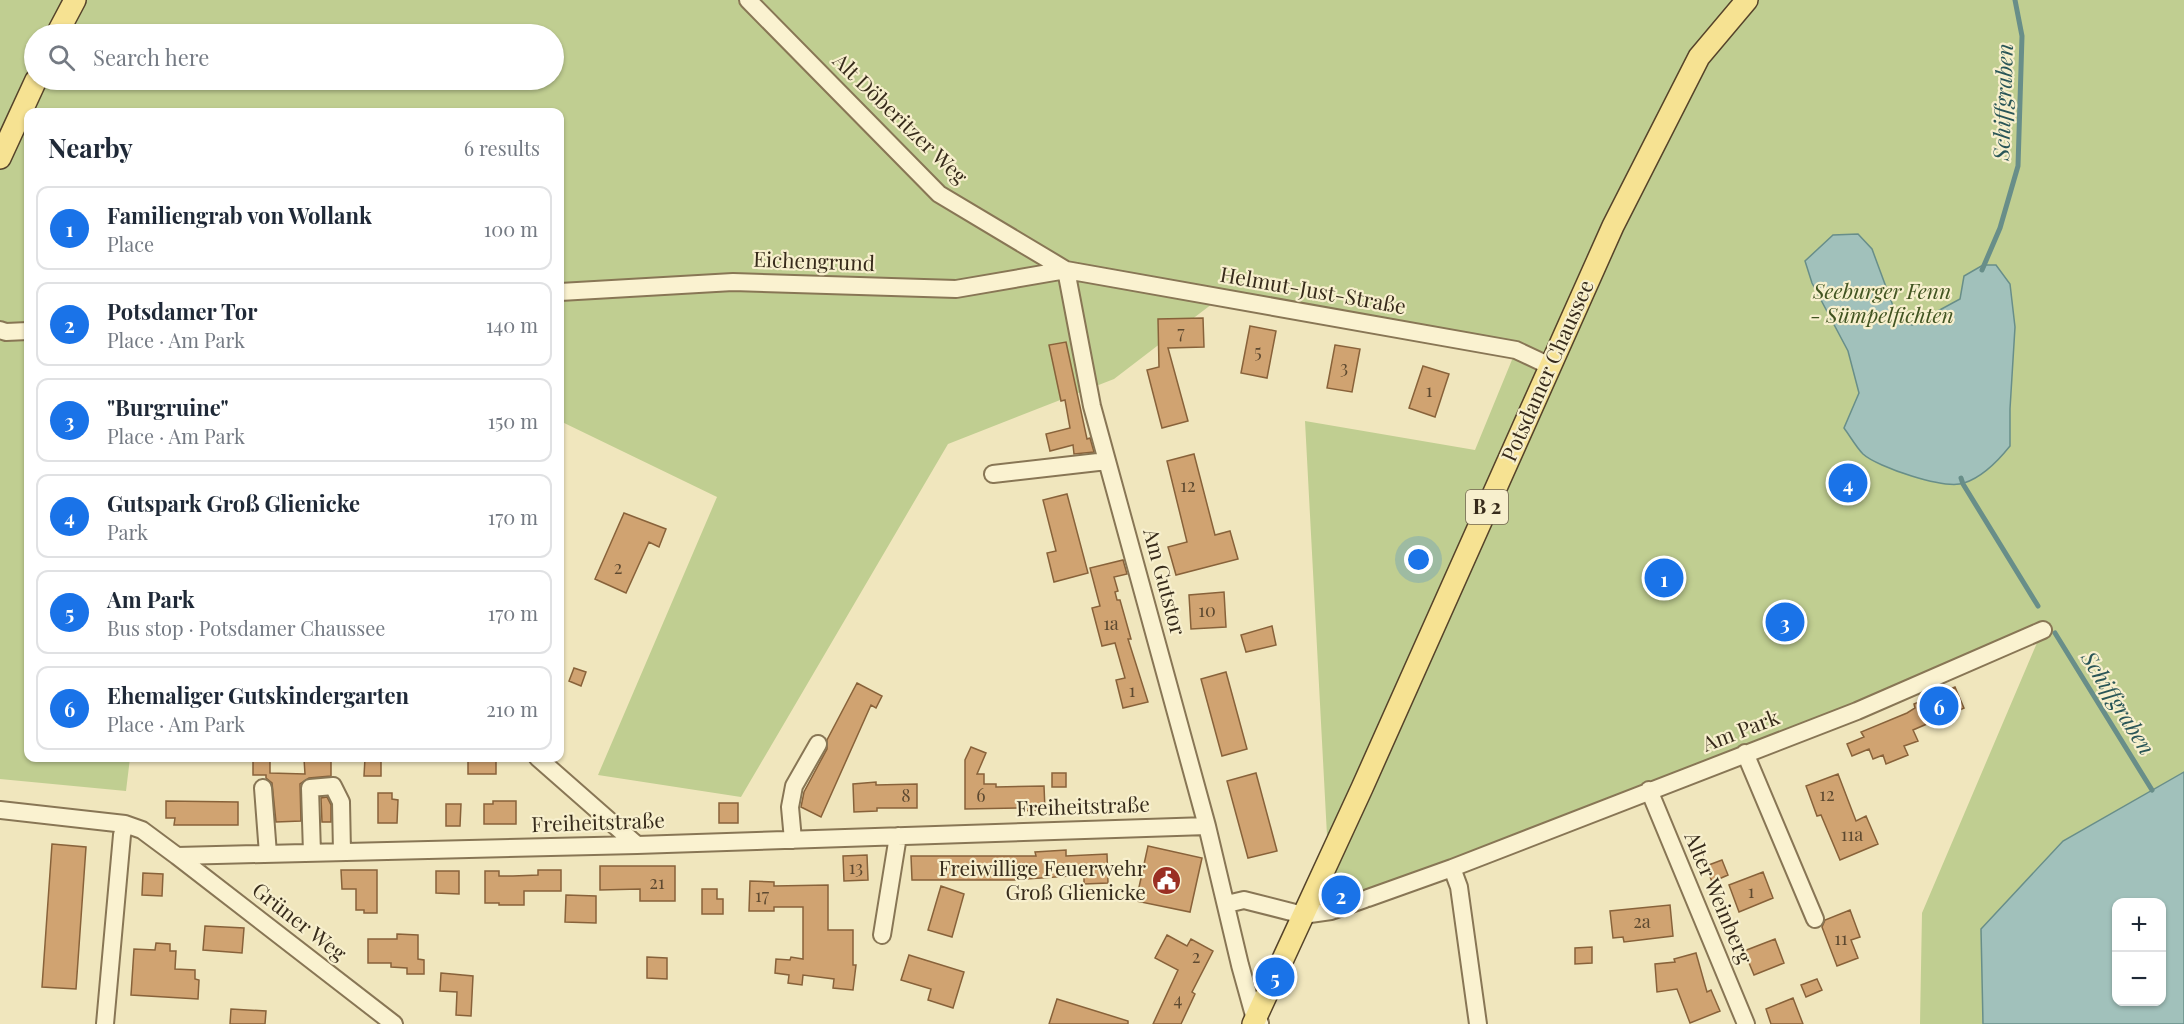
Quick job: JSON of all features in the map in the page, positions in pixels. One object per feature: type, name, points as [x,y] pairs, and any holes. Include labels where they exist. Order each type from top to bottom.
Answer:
[{"type":"main road","points":[[62,24],[75,0]]},
{"type":"main road","name":"Potsdamer Chaussee","points":[[1256,1022],[1613,226],[1699,57],[1747,0]]},
{"type":"main road","points":[[0,158],[31,90]]},
{"type":"street","name":"Alt Döberitzer Weg","points":[[748,0],[939,194],[1066,270]]},
{"type":"street","name":"Eichengrund","points":[[564,292],[733,282],[956,289],[1066,270]]},
{"type":"street","name":"Helmut-Just-Straße","points":[[1066,270],[1516,350],[1550,366]]},
{"type":"street","name":"Am Gutstor","points":[[1066,270],[1092,406],[1207,826],[1256,1022]]},
{"type":"street","points":[[0,330],[24,331]]},
{"type":"street","points":[[993,474],[1107,461]]},
{"type":"street","name":"Am Park","points":[[1303,915],[1330,911],[1452,868],[1648,790],[1857,711],[2043,630]]},
{"type":"street","points":[[793,840],[790,807],[794,786],[818,744]]},
{"type":"street","points":[[1745,753],[1815,919]]},
{"type":"street","points":[[542,762],[637,845]]},
{"type":"street","points":[[312,853],[310,788],[333,786],[342,802],[342,852]]},
{"type":"street","points":[[263,788],[268,854]]},
{"type":"street","name":"Alter Weinberg","points":[[1648,790],[1746,1024]]},
{"type":"street","points":[[0,810],[125,824],[142,830],[177,856]]},
{"type":"street","points":[[105,1024],[122,835],[125,824]]},
{"type":"street","name":"Freiheitstraße","points":[[177,856],[637,845],[1207,826]]},
{"type":"street","points":[[882,935],[898,836]]},
{"type":"street","name":"Grüner Weg","points":[[177,856],[394,1024]]},
{"type":"street","points":[[1452,868],[1459,887],[1478,1024]]},
{"type":"street","points":[[1227,904],[1244,900],[1303,915]]},
{"type":"green space","name":"Seeburger Fenn - Sümpelfichten","points":[[0,0],[2184,0],[2184,772],[2063,841],[1981,929],[1983,1024],[1920,1024],[1922,913],[2042,631],[1628,798],[1371,906],[1368,898],[1331,911],[1305,421],[1475,450],[1516,350],[1225,294],[1114,379],[948,444],[741,797],[598,775],[717,497],[564,423],[564,108],[24,108],[24,762],[130,762],[126,791],[0,779]]},
{"type":"water","points":[[1858,234],[1872,249],[1896,314],[1912,325],[1960,299],[1964,276],[1983,265],[1996,265],[2010,284],[2015,327],[2010,446],[1990,468],[1978,477],[1955,484],[1927,480],[1896,471],[1863,454],[1844,428],[1859,393],[1848,351],[1812,283],[1805,261],[1833,235]]},
{"type":"water","points":[[2184,772],[2184,1024],[1983,1024],[1981,929],[2063,841]]},
{"type":"building","points":[[1203,318],[1204,347],[1168,348],[1188,421],[1162,428],[1147,370],[1159,367],[1158,319]]},
{"type":"building","points":[[1250,326],[1276,331],[1267,378],[1241,373]]},
{"type":"building","points":[[1066,342],[1087,439],[1090,438],[1094,452],[1074,454],[1073,445],[1050,451],[1046,434],[1070,428],[1065,400],[1061,401],[1049,345]]},
{"type":"building","points":[[1335,345],[1360,349],[1352,392],[1327,388]]},
{"type":"building","points":[[1423,366],[1449,374],[1435,417],[1409,408]]},
{"type":"building","points":[[1194,454],[1215,535],[1230,531],[1238,559],[1176,575],[1168,547],[1187,542],[1167,461]]},
{"type":"building","points":[[1067,494],[1088,573],[1054,582],[1047,553],[1056,551],[1043,500]]},
{"type":"building","points":[[624,513],[666,529],[659,547],[649,542],[626,593],[595,579]]},
{"type":"building","points":[[1123,560],[1127,574],[1114,577],[1118,591],[1115,592],[1117,600],[1120,600],[1131,639],[1128,639],[1148,702],[1123,708],[1116,680],[1125,678],[1115,643],[1102,646],[1092,608],[1100,606],[1090,568]]},
{"type":"building","points":[[1224,592],[1226,627],[1191,629],[1189,595]]},
{"type":"building","points":[[1272,626],[1276,645],[1246,652],[1241,635]]},
{"type":"building","points":[[574,668],[586,672],[581,686],[569,681]]},
{"type":"building","points":[[1226,672],[1247,749],[1222,756],[1201,679]]},
{"type":"building","points":[[857,683],[882,696],[876,708],[871,705],[821,817],[801,807],[804,792],[827,749],[827,740]]},
{"type":"building","points":[[1955,687],[1964,708],[1913,730],[1918,741],[1904,746],[1908,755],[1886,764],[1883,755],[1873,759],[1869,749],[1852,756],[1847,744],[1864,737],[1861,732],[1907,713],[1915,708],[1914,704],[1929,698],[1927,694],[1938,689],[1941,693]]},
{"type":"building","points":[[971,747],[986,753],[977,774],[984,774],[984,784],[996,784],[996,787],[1044,786],[1045,810],[965,809],[965,760]]},
{"type":"building","points":[[253,762],[270,762],[270,773],[305,774],[304,762],[331,762],[331,776],[309,778],[300,784],[301,821],[276,822],[272,783],[266,775],[253,775]]},
{"type":"building","points":[[365,762],[381,762],[381,776],[364,776]]},
{"type":"building","points":[[468,762],[496,762],[496,774],[468,774]]},
{"type":"building","points":[[1052,773],[1066,773],[1066,787],[1052,787]]},
{"type":"building","points":[[1256,773],[1277,851],[1248,858],[1227,781]]},
{"type":"building","points":[[1838,774],[1856,821],[1866,816],[1878,844],[1840,860],[1821,815],[1817,816],[1806,786]]},
{"type":"building","points":[[876,782],[876,785],[917,784],[917,808],[877,808],[877,811],[854,812],[853,784]]},
{"type":"building","points":[[378,793],[392,793],[392,799],[398,800],[397,823],[378,823]]},
{"type":"building","points":[[327,797],[331,805],[331,822],[322,822],[321,798]]},
{"type":"building","points":[[166,801],[238,802],[238,825],[174,825],[175,818],[166,818]]},
{"type":"building","points":[[493,801],[516,801],[516,824],[484,824],[484,804],[493,804]]},
{"type":"building","points":[[719,803],[738,803],[738,823],[719,823]]},
{"type":"building","points":[[446,804],[461,804],[460,826],[446,826]]},
{"type":"building","points":[[52,844],[86,847],[76,989],[42,987]]},
{"type":"building","points":[[1148,846],[1202,858],[1190,912],[1136,901]]},
{"type":"building","points":[[1066,850],[1066,856],[1107,854],[1108,883],[1084,884],[1084,875],[1014,880],[912,880],[911,856],[1036,856],[1035,852]]},
{"type":"building","points":[[867,855],[868,880],[844,881],[843,856]]},
{"type":"building","points":[[1722,860],[1728,875],[1712,882],[1706,866]]},
{"type":"building","points":[[600,866],[675,866],[675,901],[640,901],[640,889],[600,890]]},
{"type":"building","points":[[341,870],[377,870],[377,913],[364,913],[364,910],[356,910],[356,889],[342,889]]},
{"type":"building","points":[[538,870],[561,870],[561,891],[524,891],[524,905],[485,903],[485,871],[499,871],[499,876],[513,876],[538,875]]},
{"type":"building","points":[[436,871],[459,871],[459,894],[436,893]]},
{"type":"building","points":[[1763,872],[1773,898],[1739,912],[1729,885]]},
{"type":"building","points":[[143,873],[163,874],[162,896],[142,895]]},
{"type":"building","points":[[750,881],[774,882],[774,886],[828,885],[828,930],[853,930],[853,965],[856,965],[853,990],[833,988],[834,979],[803,975],[802,985],[788,983],[789,975],[775,973],[776,959],[790,960],[791,957],[803,959],[803,907],[774,907],[774,911],[749,911]]},
{"type":"building","points":[[941,886],[964,894],[952,937],[928,930]]},
{"type":"building","points":[[702,889],[717,889],[717,899],[723,899],[723,914],[702,914]]},
{"type":"building","points":[[566,895],[596,896],[596,923],[565,922]]},
{"type":"building","points":[[1670,905],[1673,936],[1624,942],[1623,937],[1613,938],[1610,911]]},
{"type":"building","points":[[1850,910],[1860,937],[1851,940],[1858,958],[1837,966],[1822,927],[1825,920]]},
{"type":"building","points":[[205,926],[244,928],[242,953],[203,950]]},
{"type":"building","points":[[397,934],[418,935],[418,959],[424,960],[424,974],[407,974],[407,968],[391,967],[391,963],[368,963],[368,939],[397,939]]},
{"type":"building","points":[[1167,935],[1187,946],[1191,939],[1213,951],[1192,992],[1195,994],[1181,1024],[1153,1024],[1178,970],[1155,958]]},
{"type":"building","points":[[1775,939],[1784,963],[1754,975],[1744,951]]},
{"type":"building","points":[[156,943],[170,944],[170,951],[176,951],[175,969],[195,970],[195,979],[199,980],[198,999],[131,995],[134,949],[155,950]]},
{"type":"building","points":[[1592,947],[1592,963],[1575,964],[1575,948]]},
{"type":"building","points":[[1696,953],[1707,992],[1711,990],[1720,1011],[1690,1023],[1677,989],[1657,992],[1655,964],[1675,962],[1674,959]]},
{"type":"building","points":[[909,955],[964,972],[953,1008],[928,1000],[931,989],[901,980]]},
{"type":"building","points":[[647,957],[667,958],[667,979],[647,978]]},
{"type":"building","points":[[441,973],[473,976],[471,1016],[456,1015],[457,992],[440,991]]},
{"type":"building","points":[[1817,979],[1822,990],[1806,997],[1801,985]]},
{"type":"building","points":[[1793,998],[1803,1024],[1771,1024],[1766,1009]]},
{"type":"building","points":[[1057,999],[1128,1021],[1128,1024],[1049,1024]]},
{"type":"building","points":[[231,1009],[266,1011],[265,1024],[230,1024]]},
{"type":"waterway","name":"Schiffgraben","points":[[1982,270],[2000,228],[2018,166],[2022,36],[2015,0]]},
{"type":"waterway","name":"Schiffgraben","points":[[1961,478],[2038,606]]},
{"type":"waterway","name":"Schiffgraben","points":[[2055,633],[2152,790]]},
{"type":"place","name":"Gutspark Groß Glienicke","points":[[1848,483]]},
{"type":"place","name":"Familiengrab von Wollank","points":[[1664,578]]},
{"type":"place","name":"\"Burgruine\"","points":[[1785,622]]},
{"type":"place","name":"Ehemaliger Gutskindergarten","points":[[1939,706]]},
{"type":"place","name":"Freiwillige Feuerwehr Groß Glienicke","points":[[1167,881]]},
{"type":"place","name":"Potsdamer Tor","points":[[1341,895]]},
{"type":"place","name":"Am Park","points":[[1275,977]]}]
